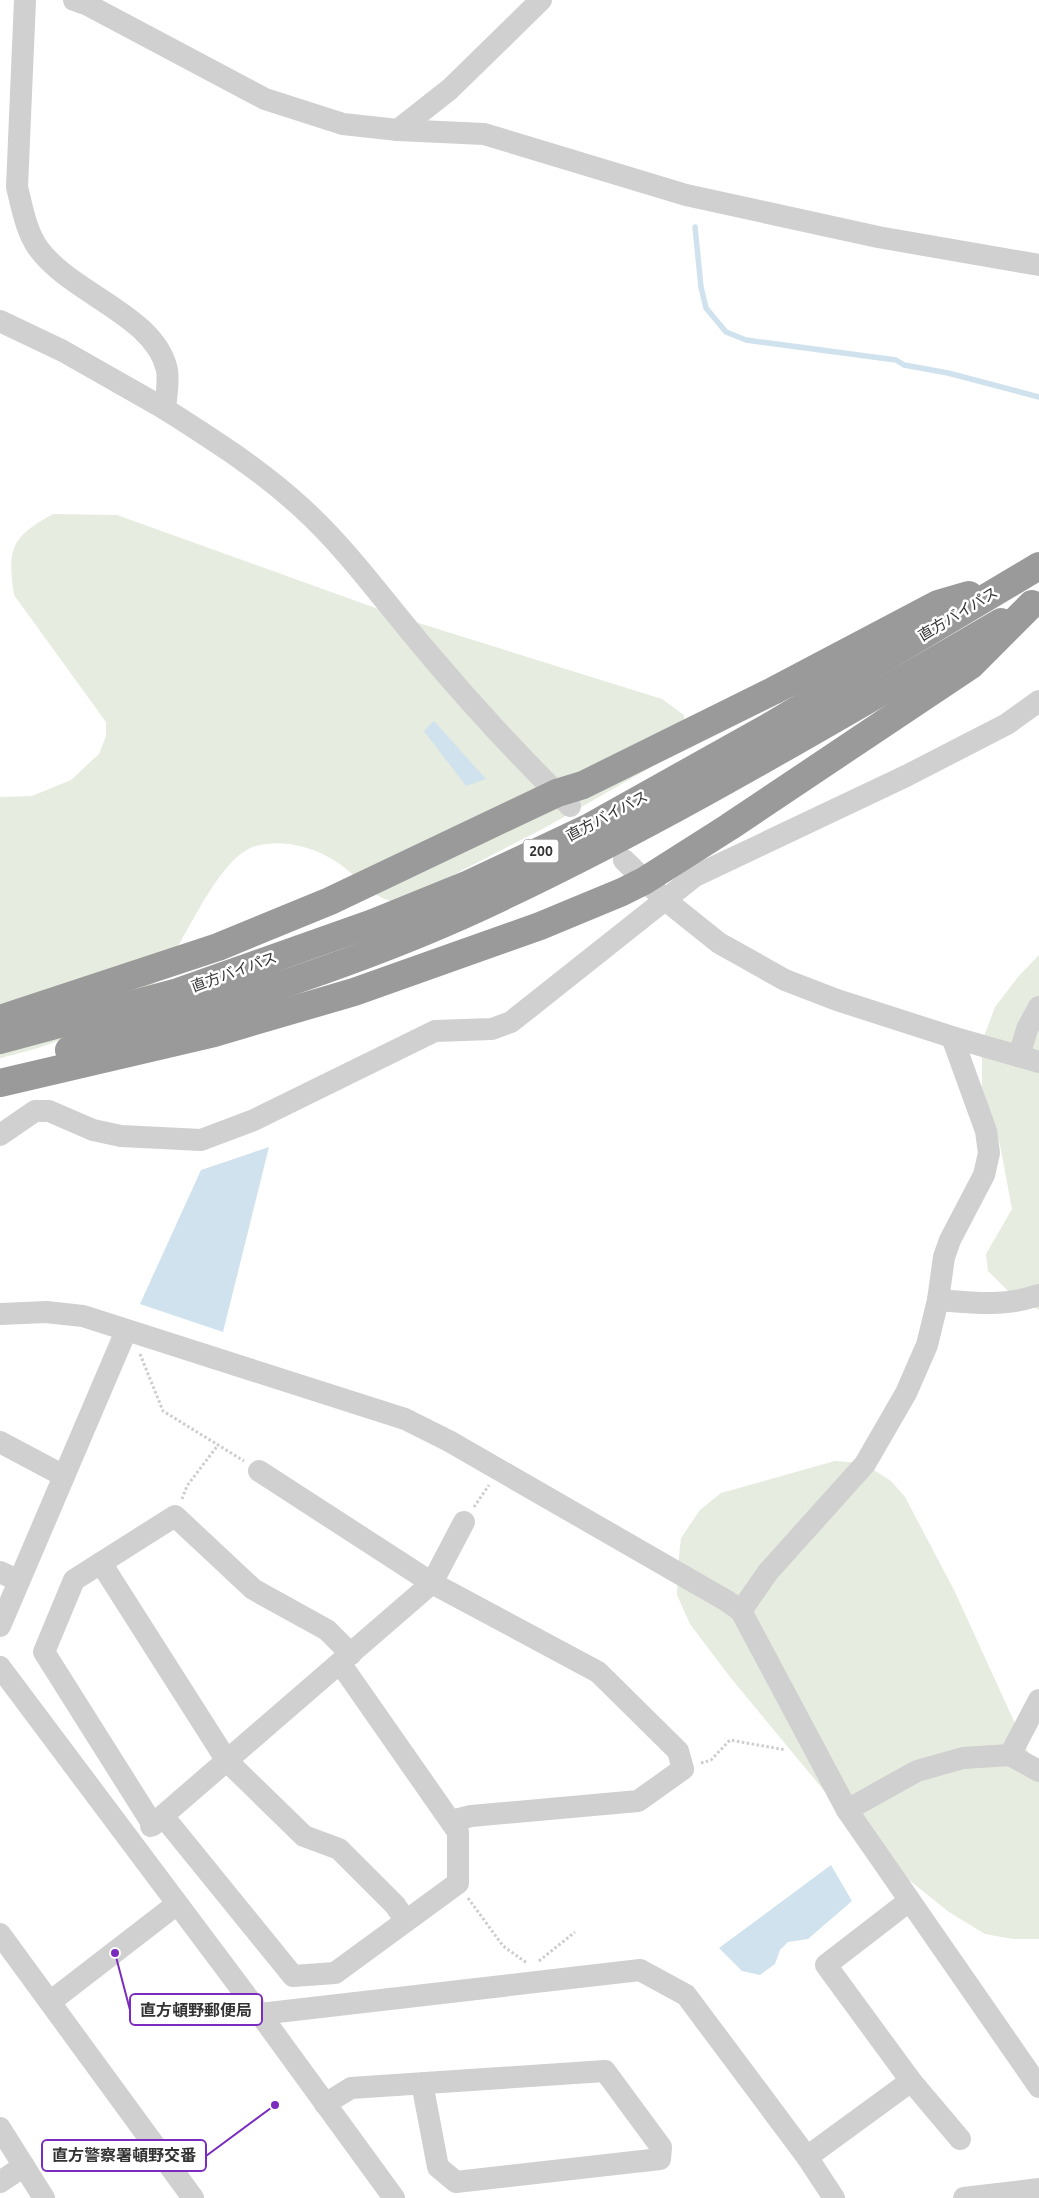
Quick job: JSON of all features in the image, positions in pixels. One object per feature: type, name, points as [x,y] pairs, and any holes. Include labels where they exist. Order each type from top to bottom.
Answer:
[{"type":"highway","name":"直方バイパス","points":[[0,1040],[178,992],[373,923],[469,884],[588,828],[772,725],[1039,566]]},
{"type":"highway","points":[[0,1019],[218,947],[564,800],[583,784],[773,691],[938,604],[1014,582]]},
{"type":"highway","points":[[0,1083],[214,1034],[354,992],[540,926],[644,881],[729,828],[972,665],[1035,602]]},
{"type":"highway","name":"直方バイパス","points":[[0,1069],[171,1020],[336,967],[460,916],[622,838],[762,761],[1035,602]]},
{"type":"street","points":[[25,0],[17,187],[24,214],[37,247],[54,267],[143,329],[158,347],[167,371],[165,409]]},
{"type":"street","points":[[74,0],[88,5],[265,99],[343,124],[398,130],[484,134],[686,196],[878,237],[1039,265]]},
{"type":"street","points":[[398,130],[450,89],[541,0]]},
{"type":"street","points":[[0,321],[63,351],[165,409],[253,466],[334,539],[424,649],[564,800]]},
{"type":"street","points":[[0,1135],[36,1110],[50,1111],[93,1130],[121,1136],[201,1140],[254,1120],[435,1031],[492,1030],[510,1022],[695,876],[906,776],[1007,724],[1039,701]]},
{"type":"street","points":[[624,860],[664,900],[719,943],[785,980],[837,1000],[952,1037],[1029,1059],[1027,1029],[1039,1007]]},
{"type":"street","points":[[741,1611],[768,1572],[865,1464],[906,1393],[927,1345],[938,1300],[944,1257],[950,1240],[984,1175],[988,1153],[986,1131],[952,1037]]},
{"type":"street","points":[[938,1300],[995,1304],[1019,1302],[1039,1295]]},
{"type":"street","points":[[0,1314],[46,1312],[83,1316],[405,1419],[449,1441],[741,1611],[847,1810],[1039,2087]]},
{"type":"street","points":[[0,1626],[10,1576],[64,1476],[126,1331]]},
{"type":"street","points":[[0,1442],[64,1476]]},
{"type":"street","points":[[259,1471],[432,1583],[598,1672],[678,1750],[683,1769],[638,1801],[471,1816],[451,1821]]},
{"type":"street","points":[[175,1516],[253,1589],[328,1630],[458,1832],[458,1883],[334,1973],[293,1976],[158,1820],[44,1652],[74,1580],[101,1563],[175,1516]]},
{"type":"street","points":[[132,1843],[432,1583],[464,1522]]},
{"type":"street","points":[[101,1563],[227,1761],[304,1836],[339,1849],[395,1905],[406,1921]]},
{"type":"street","points":[[0,1666],[260,2014],[394,2198]]},
{"type":"street","points":[[1010,1755],[1039,1700]]},
{"type":"street","points":[[847,1810],[917,1770],[963,1758],[1010,1755],[1039,1771]]},
{"type":"street","points":[[909,1901],[826,1964],[911,2081],[960,2139]]},
{"type":"street","points":[[50,2002],[177,1904]]},
{"type":"street","points":[[2,1940],[50,2002],[193,2198]]},
{"type":"street","points":[[260,2014],[640,1970],[686,1995],[807,2157],[834,2198]]},
{"type":"street","points":[[326,2104],[351,2088],[422,2083],[605,2071],[662,2147],[660,2159],[456,2182],[438,2167],[422,2083]]},
{"type":"street","points":[[807,2157],[911,2081]]},
{"type":"street","points":[[0,2128],[44,2198]]},
{"type":"street","points":[[0,2182],[24,2166]]},
{"type":"street","points":[[964,2198],[1039,2189]]},
{"type":"path","points":[[138,1350],[163,1410],[259,1471]]},
{"type":"path","points":[[175,1516],[187,1486],[218,1445]]},
{"type":"path","points":[[464,1522],[499,1470]]},
{"type":"path","points":[[683,1769],[711,1760],[730,1740],[786,1750]]},
{"type":"path","points":[[458,1883],[502,1946],[533,1967],[574,1932]]},
{"type":"shaded area","points":[[53,514],[117,515],[409,620],[662,699],[684,715],[685,725],[662,761],[548,826],[401,902],[384,899],[377,895],[336,861],[325,855],[291,844],[279,843],[256,846],[241,854],[226,869],[211,889],[159,977],[144,995],[75,1034],[32,1050],[0,1058],[0,797],[32,796],[71,780],[99,754],[106,736],[106,722],[14,595],[11,566],[15,546],[28,530]]},
{"type":"shaded area","points":[[1039,955],[1039,1310],[1012,1295],[988,1271],[986,1254],[1012,1209],[1000,1145],[982,1088],[982,1042],[995,1007],[1018,977]]},
{"type":"shaded area","points":[[835,1461],[863,1463],[891,1481],[905,1497],[955,1592],[1029,1754],[1039,1760],[1039,1939],[1013,1939],[985,1934],[949,1912],[904,1876],[845,1816],[730,1677],[690,1624],[677,1595],[681,1538],[700,1510],[721,1493]]},
{"type":"water","points":[[434,721],[486,779],[466,786],[424,731]]},
{"type":"water","points":[[269,1147],[223,1332],[140,1304],[201,1170]]},
{"type":"water","points":[[831,1865],[852,1901],[808,1939],[788,1942],[780,1950],[775,1964],[760,1975],[742,1971],[719,1948]]},
{"type":"waterway","points":[[695,227],[701,287],[706,308],[726,332],[746,340],[896,360],[904,365],[948,373],[1039,397]]},
{"type":"place","name":"直方頓野郵便局","points":[[115,1953]]},
{"type":"place","name":"直方警察署頓野交番","points":[[275,2105]]}]
